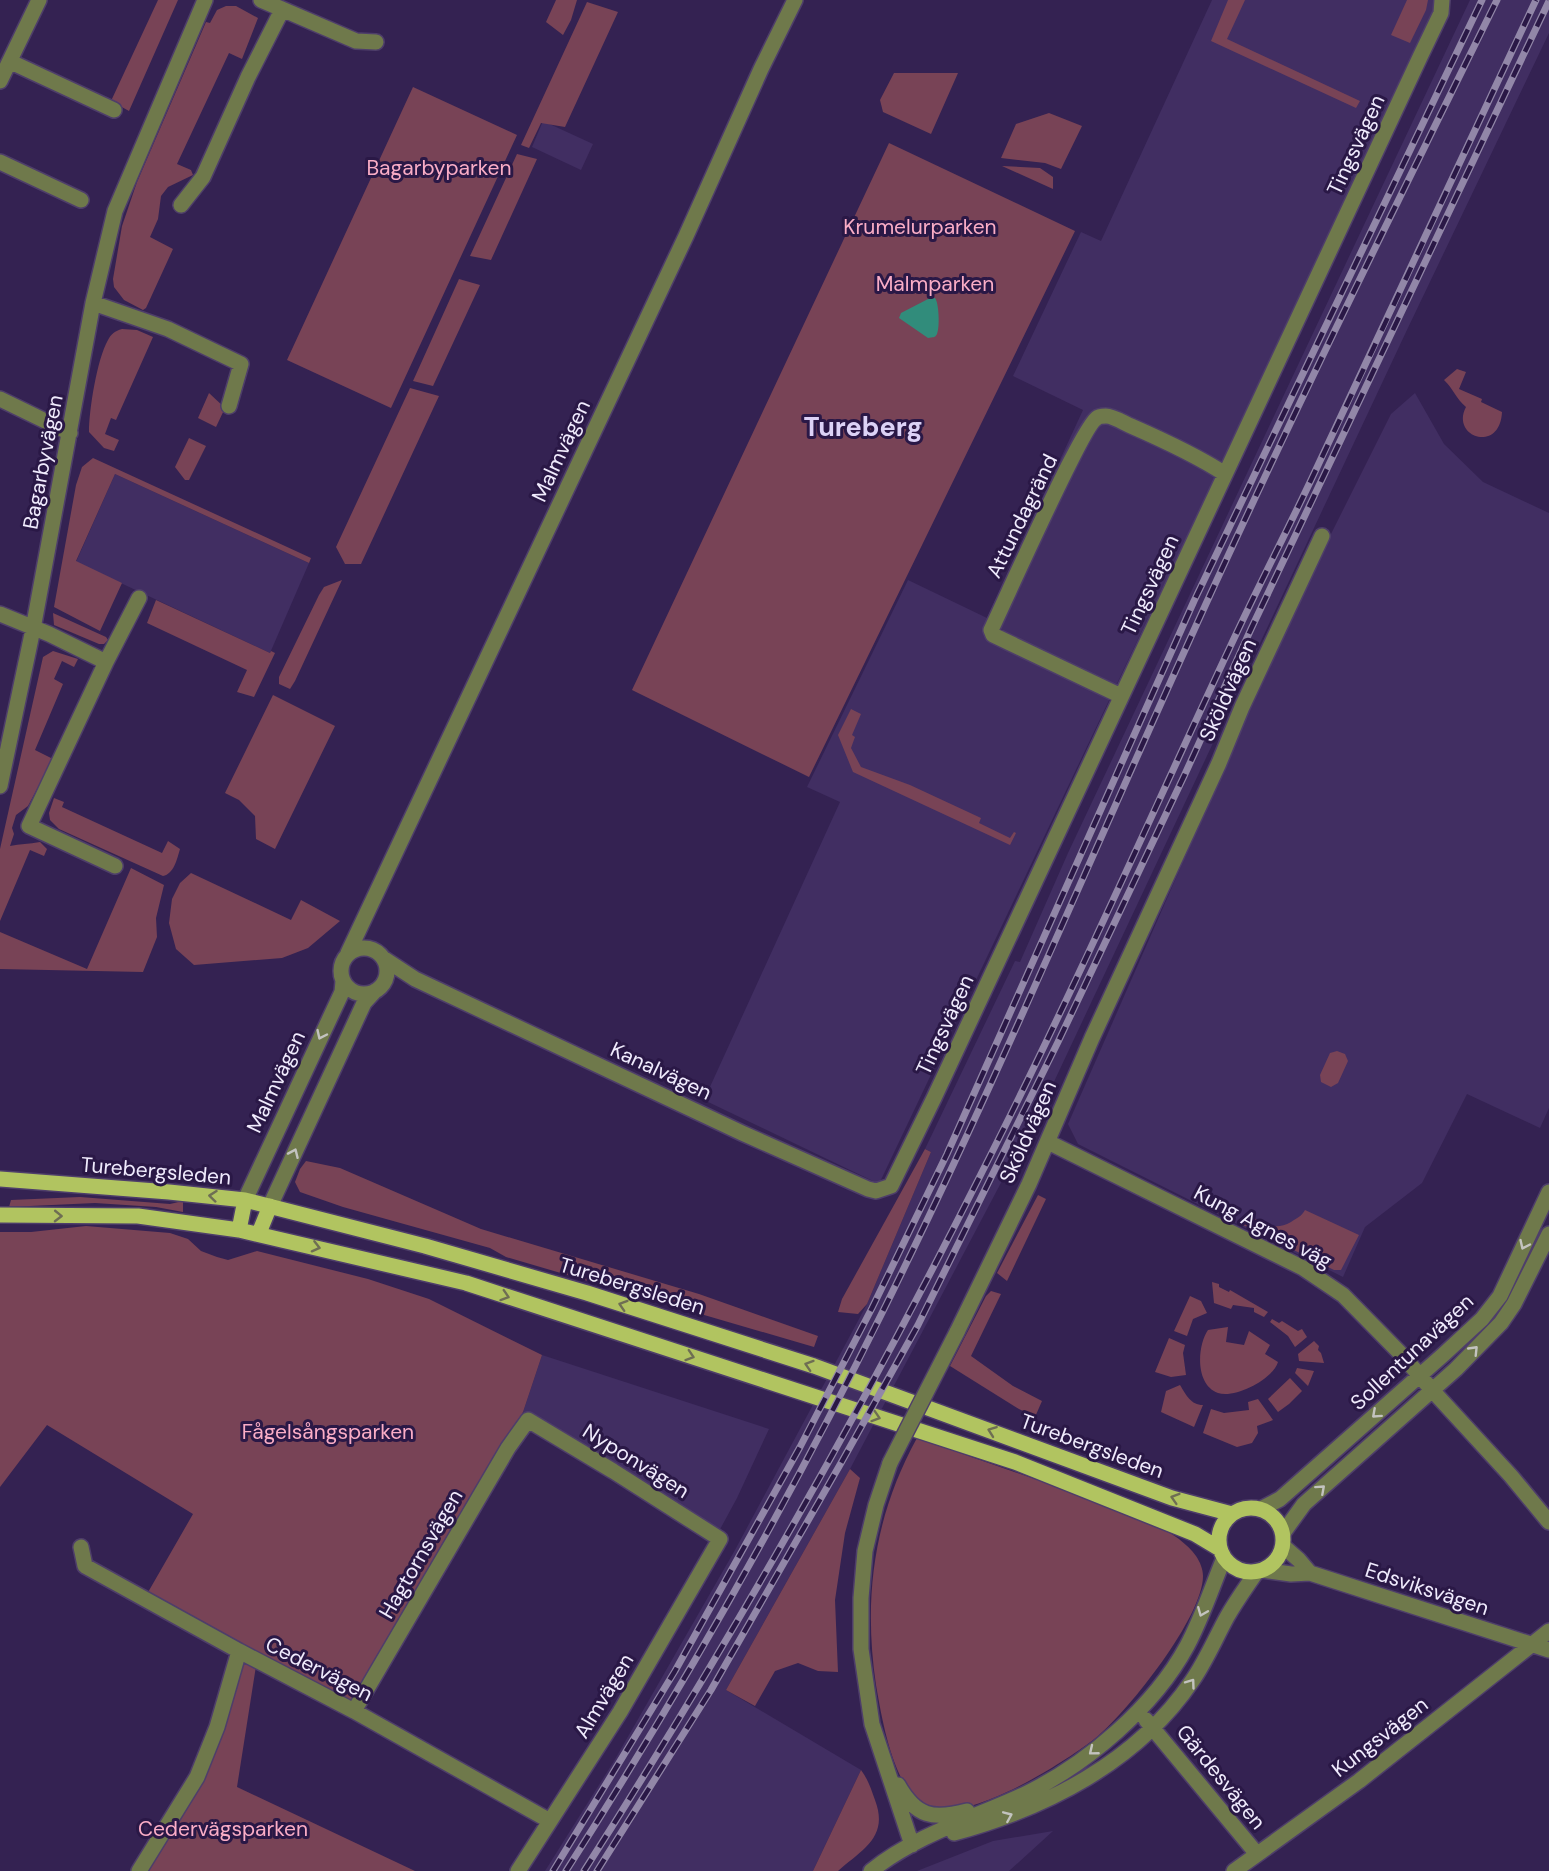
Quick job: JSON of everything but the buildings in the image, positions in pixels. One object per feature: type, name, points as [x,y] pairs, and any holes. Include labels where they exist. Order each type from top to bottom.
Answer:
[{"type":"main road","name":"Turebergsleden","points":[[0,1179],[245,1200],[425,1246],[599,1297],[814,1366],[1172,1498],[1232,1514],[1247,1508],[1261,1509]]},
{"type":"main road","points":[[239,1230],[245,1200]]},
{"type":"main road","points":[[259,1233],[270,1206]]},
{"type":"main road","name":"Turebergsleden","points":[[0,1215],[138,1216],[239,1230],[466,1283],[1014,1462],[1195,1534],[1237,1568],[1248,1572],[1260,1570]]},
{"type":"main road","points":[[1260,1570],[1275,1562],[1281,1553],[1283,1539],[1277,1520],[1261,1509]]},
{"type":"main road","points":[[1222,1554],[1219,1538],[1222,1527],[1232,1514]]},
{"type":"street","points":[[0,81],[39,0]]},
{"type":"street","name":"Bagarbyvägen","points":[[0,786],[33,628],[93,303],[115,211],[205,0]]},
{"type":"street","points":[[261,0],[356,41],[376,42]]},
{"type":"street","name":"Malmvägen","points":[[348,953],[366,920],[795,0]]},
{"type":"street","name":"Tingsvägen","points":[[891,1186],[1441,13],[1442,0]]},
{"type":"street","points":[[181,205],[203,177],[248,77],[282,10]]},
{"type":"street","points":[[11,62],[114,110]]},
{"type":"street","points":[[0,162],[81,200]]},
{"type":"street","points":[[93,303],[168,329],[241,364],[229,406]]},
{"type":"street","points":[[0,399],[70,433]]},
{"type":"street","name":"Attundagränd","points":[[1121,696],[993,635],[991,630],[1003,603],[1075,453],[1089,426],[1096,418],[1106,416],[1122,422],[1165,441],[1225,474]]},
{"type":"street","name":"Sköldvägen","points":[[912,1845],[872,1724],[862,1660],[861,1598],[865,1551],[876,1505],[890,1463],[957,1332],[1048,1142],[1092,1038],[1322,536]]},
{"type":"street","points":[[115,866],[29,826],[106,662],[139,598]]},
{"type":"street","points":[[0,614],[49,634],[106,662]]},
{"type":"street","points":[[270,1206],[364,1003],[378,989],[387,973],[366,920]]},
{"type":"street","points":[[381,955],[363,947],[348,953],[341,966],[343,981],[353,992],[368,994],[415,979]]},
{"type":"street","name":"Kanalvägen","points":[[381,955],[415,979],[742,1133],[868,1189],[876,1191],[891,1186]]},
{"type":"street","name":"Malmvägen","points":[[245,1200],[342,992],[343,981]]},
{"type":"street","name":"Kung Agnes väg","points":[[1048,1142],[1303,1268],[1342,1295],[1420,1376],[1549,1521]]},
{"type":"street","name":"Sollentunavägen","points":[[1261,1509],[1280,1499],[1482,1319],[1500,1296],[1549,1192]]},
{"type":"street","name":"Sollentunavägen","points":[[1283,1539],[1304,1504],[1456,1369],[1501,1323],[1514,1304],[1549,1234]]},
{"type":"street","name":"Nyponvägen","points":[[528,1420],[720,1539]]},
{"type":"street","name":"Hagtornsvägen","points":[[354,1711],[508,1448],[528,1420]]},
{"type":"street","name":"Almvägen","points":[[518,1871],[620,1712],[720,1539]]},
{"type":"street","name":"Edsviksvägen","points":[[1283,1539],[1310,1573]]},
{"type":"street","name":"Cedervägen","points":[[81,1547],[85,1566],[354,1711],[550,1821]]},
{"type":"street","points":[[871,1871],[912,1845],[1026,1793],[1059,1775],[1091,1753],[1137,1711],[1165,1679],[1186,1647],[1222,1554]]},
{"type":"street","points":[[912,1845],[996,1822],[1049,1798],[1111,1764],[1153,1727],[1191,1683],[1210,1653],[1227,1618],[1260,1570]]},
{"type":"street","name":"Edsviksvägen","points":[[1260,1570],[1290,1574],[1310,1573],[1549,1650]]},
{"type":"street","name":"Kungsvägen","points":[[1234,1871],[1359,1781],[1549,1631]]},
{"type":"street","points":[[139,1871],[197,1777],[217,1727],[239,1651]]},
{"type":"street","name":"Gärdesvägen","points":[[1137,1711],[1153,1727],[1257,1854]]},
{"type":"street","name":"Sköldvägen","points":[[884,1762],[906,1799],[925,1815],[946,1816],[1026,1793]]},
{"type":"shaded area","points":[[1212,0],[1436,0],[1434,17],[879,1184],[704,1100],[840,802],[807,787],[908,580],[987,618],[1083,410],[1013,376],[1081,232],[1101,241]]},
{"type":"shaded area","points":[[1470,0],[1549,0],[1549,33],[1052,1086],[850,1469],[726,1690],[861,1770],[813,1871],[545,1871],[614,1761],[735,1550],[867,1304],[931,1152],[925,1149],[1015,961],[1020,962],[1068,853]]},
{"type":"shaded area","points":[[543,121],[593,144],[581,170],[532,147]]},
{"type":"shaded area","points":[[930,298],[935,298],[936,301],[939,326],[936,335],[928,338],[899,318],[901,313]]},
{"type":"shaded area","points":[[1415,393],[1444,444],[1483,482],[1549,513],[1549,1108],[1540,1128],[1467,1094],[1422,1183],[1365,1227],[1343,1277],[1078,1144],[1068,1124],[1298,600],[1391,414]]},
{"type":"shaded area","points":[[115,474],[309,563],[270,653],[76,562]]},
{"type":"shaded area","points":[[542,1355],[769,1429],[718,1533],[523,1412]]},
{"type":"shaded area","points":[[1053,1831],[1009,1871],[917,1871],[993,1841]]},
{"type":"green space","points":[[158,0],[178,0],[129,111],[111,101]]},
{"type":"green space","points":[[556,0],[577,0],[571,20],[563,35],[546,22]]},
{"type":"green space","points":[[1228,0],[1245,0],[1227,39],[1360,101],[1356,108],[1211,41]]},
{"type":"green space","points":[[1407,0],[1428,0],[1426,10],[1410,43],[1391,35]]},
{"type":"green space","points":[[587,2],[618,12],[565,127],[541,123],[529,148],[521,145]]},
{"type":"green space","points":[[226,6],[236,6],[258,18],[242,59],[229,53],[177,164],[191,170],[193,175],[168,187],[161,196],[158,219],[150,237],[173,249],[146,308],[143,310],[124,300],[114,287],[113,279],[122,226],[137,182],[206,22],[210,23],[217,10]]},
{"type":"green space","points":[[894,73],[958,73],[931,134],[883,112],[880,100]]},
{"type":"green space","name":"Bagarbyparken","points":[[413,87],[517,135],[391,408],[287,360]]},
{"type":"green space","points":[[1049,113],[1082,126],[1061,169],[1045,163],[1001,158],[1016,124]]},
{"type":"green space","name":"Malmparken","points":[[889,143],[1075,231],[809,777],[632,690]]},
{"type":"green space","points":[[517,154],[537,159],[491,260],[470,256]]},
{"type":"green space","points":[[1002,166],[1040,168],[1053,177],[1053,189]]},
{"type":"green space","points":[[459,279],[480,285],[433,386],[413,381]]},
{"type":"green space","points":[[122,329],[137,330],[153,337],[116,420],[111,418],[105,434],[119,440],[114,451],[104,448],[89,432],[89,423],[100,359],[109,338]]},
{"type":"green space","points":[[1457,369],[1466,372],[1459,389],[1482,399],[1481,402],[1502,412],[1499,425],[1493,433],[1486,437],[1477,437],[1470,433],[1463,418],[1466,407],[1444,380]]},
{"type":"green space","points":[[410,388],[439,396],[361,564],[345,564],[336,547]]},
{"type":"green space","points":[[209,393],[225,408],[216,427],[198,418]]},
{"type":"green space","points":[[189,438],[206,446],[189,480],[185,480],[175,467]]},
{"type":"green space","points":[[93,458],[311,558],[309,563],[115,474],[76,561],[122,583],[100,631],[54,607],[76,485],[82,467]]},
{"type":"green space","points":[[342,580],[295,681],[290,689],[279,684],[279,677],[319,595],[324,587]]},
{"type":"green space","points":[[156,600],[270,653],[271,651],[275,653],[254,697],[237,692],[247,670],[147,623]]},
{"type":"green space","points":[[53,613],[106,637],[108,640],[104,644],[99,644],[54,625]]},
{"type":"green space","points":[[53,651],[78,659],[74,667],[62,661],[54,679],[63,684],[35,750],[53,759],[28,806],[16,815],[10,846],[40,842],[47,849],[44,856],[30,850],[0,921],[0,849],[43,657]]},
{"type":"green space","points":[[273,695],[335,726],[275,849],[256,839],[255,816],[239,800],[225,793]]},
{"type":"green space","points":[[851,709],[861,714],[852,735],[855,737],[851,748],[861,767],[910,785],[981,818],[979,823],[1010,838],[1014,832],[1016,833],[1010,845],[853,772],[838,735]]},
{"type":"green space","points":[[54,798],[64,802],[62,807],[162,853],[168,841],[180,849],[172,869],[163,876],[59,829],[50,820],[49,813]]},
{"type":"green space","points":[[131,868],[164,885],[156,918],[157,937],[143,972],[0,969],[0,932],[87,969]]},
{"type":"green space","points":[[191,873],[291,920],[301,900],[340,921],[308,948],[282,958],[194,965],[176,949],[169,923],[172,899],[180,883]]},
{"type":"green space","points":[[1337,1051],[1345,1054],[1348,1061],[1338,1083],[1331,1087],[1321,1082],[1320,1075],[1330,1053]]},
{"type":"green space","points":[[925,1149],[931,1152],[867,1304],[858,1314],[838,1312],[842,1299]]},
{"type":"green space","points":[[306,1161],[340,1168],[481,1229],[699,1294],[818,1336],[814,1347],[506,1257],[490,1248],[343,1207],[300,1192],[295,1182]]},
{"type":"green space","points":[[1038,1195],[1046,1199],[1007,1281],[997,1273]]},
{"type":"green space","points":[[1205,1195],[1231,1208],[1226,1217],[1201,1204]]},
{"type":"green space","points":[[80,1197],[170,1204],[183,1201],[183,1212],[156,1207],[95,1203],[9,1207],[11,1200]]},
{"type":"green space","points":[[1305,1210],[1359,1235],[1341,1270],[1334,1270],[1241,1224],[1246,1214],[1268,1225],[1285,1225],[1299,1217]]},
{"type":"green space","name":"Fågelsångsparken","points":[[86,1226],[170,1233],[188,1239],[201,1251],[228,1260],[257,1251],[368,1279],[429,1299],[542,1355],[523,1412],[352,1702],[147,1594],[193,1514],[47,1425],[0,1487],[0,1232],[31,1232]]},
{"type":"green space","points":[[1212,1282],[1268,1312],[1264,1317],[1254,1312],[1254,1308],[1233,1305],[1231,1309],[1214,1303]]},
{"type":"green space","points":[[991,1291],[1001,1294],[971,1356],[1013,1386],[1042,1401],[1035,1417],[950,1366],[986,1296]]},
{"type":"green space","points":[[1190,1296],[1201,1301],[1207,1313],[1193,1319],[1187,1336],[1174,1331]]},
{"type":"green space","points":[[1272,1319],[1279,1323],[1282,1321],[1298,1331],[1302,1329],[1307,1337],[1295,1347],[1288,1336],[1270,1322]]},
{"type":"green space","points":[[1228,1327],[1226,1342],[1244,1345],[1249,1331],[1270,1345],[1265,1354],[1278,1362],[1269,1375],[1261,1381],[1243,1390],[1225,1394],[1211,1389],[1205,1382],[1200,1355],[1208,1330]]},
{"type":"green space","points":[[1169,1338],[1185,1345],[1183,1353],[1186,1375],[1171,1377],[1155,1372]]},
{"type":"green space","points":[[1314,1341],[1319,1346],[1318,1350],[1324,1363],[1299,1361],[1298,1354]]},
{"type":"green space","points":[[1297,1368],[1314,1371],[1308,1386],[1295,1373]]},
{"type":"green space","points":[[1290,1378],[1302,1391],[1278,1412],[1268,1399]]},
{"type":"green space","points":[[1180,1385],[1192,1401],[1203,1405],[1194,1427],[1161,1412],[1166,1391]]},
{"type":"green space","points":[[1258,1399],[1273,1420],[1257,1426],[1258,1433],[1252,1443],[1237,1447],[1203,1433],[1211,1409],[1224,1413],[1249,1410],[1248,1402]]},
{"type":"green space","points":[[917,1438],[1100,1500],[1146,1519],[1183,1543],[1196,1556],[1203,1573],[1200,1594],[1178,1638],[1145,1685],[1098,1736],[1038,1776],[984,1802],[958,1809],[936,1810],[920,1803],[902,1780],[885,1731],[872,1652],[872,1589],[882,1527],[902,1467]]},
{"type":"green space","points":[[850,1469],[860,1478],[845,1533],[835,1600],[838,1672],[818,1671],[798,1663],[775,1671],[755,1706],[726,1690]]},
{"type":"green space","name":"Cedervägsparken","points":[[242,1658],[256,1666],[237,1787],[415,1871],[147,1871],[202,1782]]},
{"type":"green space","points":[[861,1770],[875,1800],[879,1824],[876,1833],[864,1849],[838,1871],[813,1871]]},
{"type":"railway","points":[[553,1871],[675,1671],[800,1447],[872,1308],[947,1154],[1194,601],[1482,0]]},
{"type":"railway","points":[[566,1871],[651,1735],[732,1596],[809,1456],[882,1313],[966,1138],[1240,530],[1497,0]]},
{"type":"railway","points":[[584,1871],[690,1700],[792,1527],[889,1352],[981,1174],[1080,971],[1238,630],[1303,497],[1536,0]]},
{"type":"railway","points":[[597,1871],[711,1690],[918,1325],[1058,1042],[1549,1]]},
{"type":"district","name":"Tureberg","points":[[863,427]]},
{"type":"park label","name":"Krumelurparken","points":[[920,227]]}]
